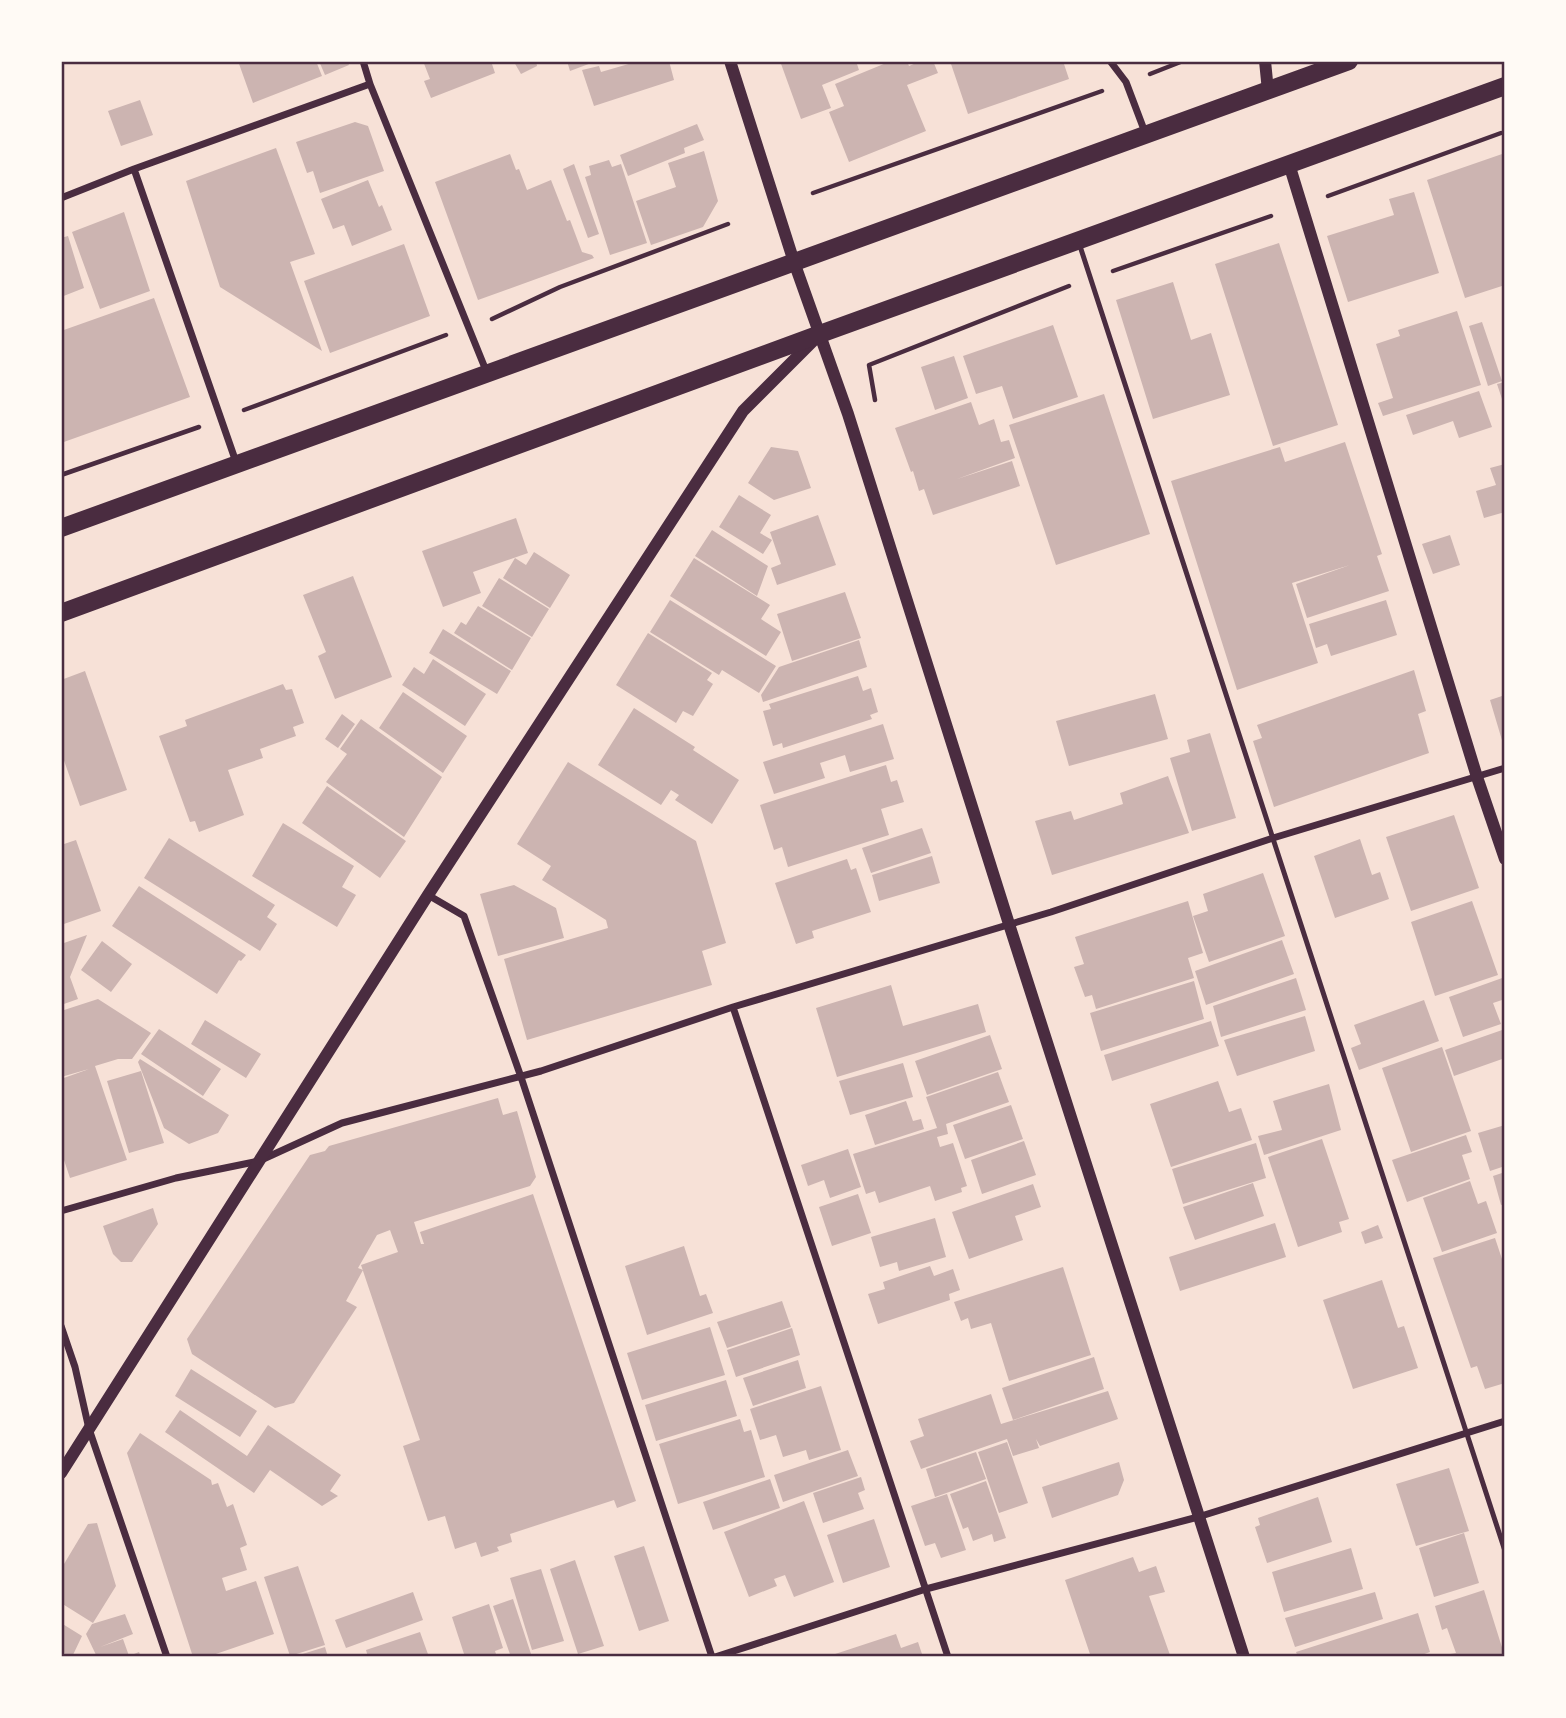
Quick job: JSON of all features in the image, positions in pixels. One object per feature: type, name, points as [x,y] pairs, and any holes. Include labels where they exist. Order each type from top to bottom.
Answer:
[{"type":"main road","points":[[61,528],[1349,61]]},
{"type":"main road","points":[[61,613],[1505,86]]},
{"type":"street","points":[[363,61],[488,374]]},
{"type":"street","points":[[730,61],[794,262],[853,427],[1244,1657]]},
{"type":"street","points":[[1110,61],[1126,82],[1146,135]]},
{"type":"street","points":[[1265,61],[1268,90]]},
{"type":"street","points":[[61,198],[370,83]]},
{"type":"street","points":[[1289,164],[1476,777],[1505,859]]},
{"type":"street","points":[[134,169],[236,465]]},
{"type":"street","points":[[61,1473],[428,895],[743,411],[820,334]]},
{"type":"street","points":[[61,1212],[176,1178],[258,1161],[342,1123],[520,1077],[733,1007],[1009,924],[1273,838],[1505,768]]},
{"type":"street","points":[[428,895],[464,916],[713,1657],[926,1589],[1198,1517],[1505,1421]]},
{"type":"street","points":[[733,1007],[948,1657]]},
{"type":"street","points":[[61,1326],[75,1367],[89,1429],[167,1657]]},
{"type":"lane","points":[[1078,240],[1505,1551]]},
{"type":"path","points":[[1149,74],[1183,61]]},
{"type":"path","points":[[813,193],[1106,89]]},
{"type":"path","points":[[1324,198],[1501,133]]},
{"type":"path","points":[[1104,274],[1271,216]]},
{"type":"path","points":[[491,319],[560,287],[728,224]]},
{"type":"path","points":[[876,406],[869,365],[1076,284]]},
{"type":"path","points":[[237,413],[449,334]]},
{"type":"path","points":[[61,475],[208,424]]},
{"type":"building","points":[[238,61],[316,61],[322,76],[253,103]]},
{"type":"building","points":[[319,61],[347,61],[349,65],[325,75]]},
{"type":"building","points":[[423,61],[491,61],[495,73],[431,98],[424,81],[430,79]]},
{"type":"building","points":[[536,61],[537,66],[521,74],[514,62]]},
{"type":"building","points":[[567,61],[594,61],[594,62],[570,71]]},
{"type":"building","points":[[639,61],[669,61],[674,80],[594,106],[582,70],[599,66],[601,72]]},
{"type":"building","points":[[780,61],[856,61],[859,70],[822,85],[831,108],[801,119]]},
{"type":"building","points":[[891,61],[907,61],[909,66],[921,61],[933,61],[938,73],[907,85],[926,131],[849,162],[829,112],[844,106],[835,84]]},
{"type":"building","points":[[950,61],[1063,61],[1069,79],[968,114]]},
{"type":"building","points":[[140,100],[153,135],[121,146],[108,111]]},
{"type":"building","points":[[355,122],[368,126],[384,171],[320,193],[313,171],[307,173],[296,142]]},
{"type":"building","points":[[697,124],[704,140],[684,148],[685,153],[628,176],[620,155]]},
{"type":"building","points":[[276,148],[315,254],[290,262],[322,351],[220,287],[186,181]]},
{"type":"building","points":[[704,151],[718,201],[703,227],[651,245],[636,201],[676,187],[668,163]]},
{"type":"building","points":[[1505,153],[1505,285],[1465,298],[1427,180]]},
{"type":"building","points":[[510,154],[527,190],[551,180],[582,252],[594,258],[478,300],[435,182]]},
{"type":"building","points":[[609,160],[612,167],[621,164],[647,243],[610,255],[585,177],[591,175],[589,166]]},
{"type":"building","points":[[574,164],[599,234],[588,238],[563,169]]},
{"type":"building","points":[[368,180],[392,230],[352,246],[344,225],[333,229],[321,199]]},
{"type":"building","points":[[1414,192],[1439,273],[1348,302],[1327,236],[1394,215],[1389,199]]},
{"type":"building","points":[[124,212],[150,291],[100,309],[72,232]]},
{"type":"building","points":[[68,236],[84,288],[61,297],[61,238]]},
{"type":"building","points":[[1279,243],[1338,425],[1273,446],[1215,264]]},
{"type":"building","points":[[404,244],[430,316],[330,353],[304,281]]},
{"type":"building","points":[[1173,282],[1191,340],[1211,333],[1230,395],[1153,419],[1116,300]]},
{"type":"building","points":[[154,298],[190,397],[61,443],[61,331]]},
{"type":"building","points":[[1457,311],[1481,385],[1383,416],[1378,403],[1393,398],[1376,344],[1400,336],[1398,330]]},
{"type":"building","points":[[1482,322],[1502,381],[1488,386],[1469,326]]},
{"type":"building","points":[[1053,325],[1078,397],[1013,419],[1002,386],[976,394],[963,356]]},
{"type":"building","points":[[954,356],[968,398],[935,410],[921,367]]},
{"type":"building","points":[[1505,382],[1505,405],[1504,405],[1497,384]]},
{"type":"building","points":[[1479,391],[1492,427],[1459,438],[1453,421],[1413,435],[1406,415]]},
{"type":"building","points":[[1104,394],[1150,534],[1056,565],[1009,425]]},
{"type":"building","points":[[971,402],[979,425],[994,419],[1001,442],[1009,440],[1015,458],[957,479],[1012,461],[1020,486],[933,515],[924,489],[919,491],[895,428]]},
{"type":"building","points":[[1345,442],[1382,554],[1377,556],[1389,591],[1307,618],[1296,584],[1350,565],[1292,583],[1318,663],[1237,690],[1171,481],[1280,447],[1285,462]]},
{"type":"building","points":[[771,447],[798,451],[811,488],[774,500],[748,483]]},
{"type":"building","points":[[1505,464],[1505,512],[1484,518],[1476,491],[1496,485],[1490,468]]},
{"type":"building","points":[[739,495],[771,515],[760,533],[772,540],[763,554],[719,527]]},
{"type":"building","points":[[818,515],[836,565],[777,585],[771,568],[781,564],[770,532]]},
{"type":"building","points":[[516,518],[528,553],[473,572],[481,593],[443,607],[422,551]]},
{"type":"building","points":[[712,530],[768,566],[757,596],[695,556]]},
{"type":"building","points":[[1450,535],[1460,565],[1433,574],[1422,544]]},
{"type":"building","points":[[534,552],[570,575],[550,608],[503,578],[515,558],[526,565]]},
{"type":"building","points":[[694,558],[770,605],[761,619],[781,632],[766,656],[670,596]]},
{"type":"building","points":[[353,576],[392,677],[335,699],[318,656],[326,652],[303,595]]},
{"type":"building","points":[[499,578],[549,609],[532,637],[482,606]]},
{"type":"building","points":[[845,592],[861,638],[792,661],[777,614]]},
{"type":"building","points":[[670,600],[776,666],[759,693],[722,670],[719,675],[650,632]]},
{"type":"building","points":[[1386,600],[1397,635],[1331,656],[1327,644],[1316,648],[1309,624]]},
{"type":"building","points":[[478,606],[531,638],[512,670],[454,633],[461,622],[466,625]]},
{"type":"building","points":[[443,629],[511,671],[497,694],[429,653]]},
{"type":"building","points":[[648,633],[712,673],[707,680],[713,684],[693,716],[683,711],[676,723],[616,685]]},
{"type":"building","points":[[859,640],[867,667],[763,702],[761,695],[779,667]]},
{"type":"building","points":[[433,659],[486,694],[465,726],[402,685],[414,667],[424,674]]},
{"type":"building","points":[[1414,670],[1426,711],[1418,714],[1429,753],[1274,807],[1253,741],[1262,738],[1257,725]]},
{"type":"building","points":[[85,671],[127,790],[80,806],[61,752],[61,680]]},
{"type":"building","points":[[858,676],[863,691],[871,688],[878,712],[870,715],[872,719],[783,748],[782,743],[773,746],[763,711],[771,709],[769,704]]},
{"type":"building","points":[[283,684],[286,690],[292,689],[304,723],[293,727],[296,736],[260,749],[263,758],[228,770],[244,815],[199,832],[195,821],[190,822],[159,736],[187,726],[185,720]]},
{"type":"building","points":[[403,692],[467,736],[443,773],[379,728]]},
{"type":"building","points":[[1155,694],[1168,739],[1069,766],[1056,721]]},
{"type":"building","points":[[1505,695],[1505,747],[1504,747],[1490,700]]},
{"type":"building","points":[[634,708],[695,747],[693,750],[739,780],[712,824],[675,800],[679,795],[671,790],[661,805],[598,765]]},
{"type":"building","points":[[342,714],[355,724],[338,748],[325,739]]},
{"type":"building","points":[[361,719],[442,777],[404,837],[326,782],[347,754],[340,749]]},
{"type":"building","points":[[883,724],[894,759],[850,772],[845,755],[820,763],[825,778],[774,794],[763,762]]},
{"type":"building","points":[[1210,733],[1236,818],[1192,831],[1170,758],[1190,752],[1187,740]]},
{"type":"building","points":[[568,762],[696,841],[726,943],[702,951],[712,985],[527,1040],[504,959],[608,928],[606,920],[542,880],[551,866],[517,844]]},
{"type":"building","points":[[886,765],[891,782],[897,780],[904,802],[881,809],[889,835],[788,867],[782,847],[774,850],[760,805]]},
{"type":"building","points":[[1168,776],[1189,833],[1052,875],[1035,821],[1071,811],[1074,820],[1123,804],[1120,793]]},
{"type":"building","points":[[327,786],[406,841],[380,878],[302,823]]},
{"type":"building","points":[[1454,815],[1479,888],[1411,911],[1386,837]]},
{"type":"building","points":[[283,823],[354,866],[342,887],[356,895],[337,927],[252,876]]},
{"type":"building","points":[[922,828],[931,853],[871,873],[862,848]]},
{"type":"building","points":[[169,838],[275,905],[267,917],[277,924],[260,951],[144,878]]},
{"type":"building","points":[[1360,839],[1372,875],[1380,872],[1389,899],[1335,918],[1314,856]]},
{"type":"building","points":[[76,840],[101,911],[61,925],[61,845]]},
{"type":"building","points":[[932,856],[940,883],[879,901],[872,875]]},
{"type":"building","points":[[847,859],[851,870],[856,868],[871,912],[812,931],[814,938],[796,944],[775,883]]},
{"type":"building","points":[[1263,873],[1285,936],[1209,962],[1193,916],[1208,911],[1203,894]]},
{"type":"building","points":[[514,885],[556,908],[564,938],[498,956],[480,894]]},
{"type":"building","points":[[139,886],[246,955],[239,960],[217,994],[112,926]]},
{"type":"building","points":[[1188,901],[1203,953],[1188,958],[1194,978],[1096,1009],[1092,995],[1085,997],[1074,967],[1084,964],[1075,937]]},
{"type":"building","points":[[1472,901],[1498,975],[1435,996],[1411,922]]},
{"type":"building","points":[[87,935],[70,977],[78,999],[61,1005],[61,944]]},
{"type":"building","points":[[1282,940],[1294,974],[1206,1005],[1195,971]]},
{"type":"building","points":[[102,941],[132,964],[111,992],[81,970]]},
{"type":"building","points":[[1505,977],[1505,999],[1493,1003],[1501,1024],[1463,1037],[1449,997]]},
{"type":"building","points":[[1296,978],[1306,1010],[1221,1037],[1213,1006]]},
{"type":"building","points":[[1194,981],[1204,1019],[1101,1051],[1090,1013]]},
{"type":"building","points":[[891,985],[903,1026],[978,1004],[986,1032],[837,1077],[816,1008]]},
{"type":"building","points":[[98,999],[151,1033],[132,1059],[118,1059],[95,1066],[127,1160],[70,1178],[61,1151],[61,1079],[89,1069],[61,1077],[61,1011]]},
{"type":"building","points":[[1424,1000],[1439,1041],[1359,1070],[1351,1048],[1361,1044],[1354,1025]]},
{"type":"building","points":[[1305,1016],[1315,1051],[1237,1076],[1224,1040]]},
{"type":"building","points":[[205,1020],[261,1054],[246,1078],[191,1044]]},
{"type":"building","points":[[1211,1021],[1219,1046],[1112,1081],[1104,1055]]},
{"type":"building","points":[[159,1029],[221,1069],[203,1096],[141,1054]]},
{"type":"building","points":[[1505,1029],[1505,1058],[1454,1076],[1445,1050]]},
{"type":"building","points":[[990,1035],[1002,1069],[927,1095],[915,1061]]},
{"type":"building","points":[[1442,1047],[1471,1131],[1411,1152],[1382,1068]]},
{"type":"building","points":[[140,1059],[229,1115],[218,1133],[189,1144],[164,1128],[138,1062]]},
{"type":"building","points":[[903,1063],[913,1097],[850,1115],[839,1081]]},
{"type":"building","points":[[141,1071],[164,1143],[129,1153],[107,1081]]},
{"type":"building","points":[[998,1072],[1009,1102],[946,1124],[948,1134],[937,1137],[940,1147],[953,1143],[967,1186],[961,1188],[962,1192],[935,1201],[930,1186],[879,1203],[875,1191],[866,1194],[853,1154],[937,1128],[926,1097]]},
{"type":"building","points":[[1218,1081],[1229,1112],[1241,1108],[1252,1140],[1171,1167],[1150,1104]]},
{"type":"building","points":[[1329,1084],[1341,1130],[1264,1155],[1258,1136],[1282,1130],[1273,1101]]},
{"type":"building","points":[[498,1098],[503,1115],[517,1111],[536,1177],[530,1186],[414,1222],[421,1244],[424,1244],[420,1232],[533,1194],[636,1501],[617,1508],[614,1500],[510,1534],[512,1542],[497,1547],[499,1551],[481,1557],[476,1542],[455,1549],[445,1516],[428,1521],[403,1446],[420,1440],[363,1270],[346,1301],[357,1307],[294,1403],[275,1408],[192,1354],[187,1339],[310,1155],[325,1151],[329,1146]],"holes":[[[390,1230],[398,1252],[361,1265],[363,1270],[358,1268],[377,1235]]]},
{"type":"building","points":[[906,1101],[913,1121],[921,1119],[924,1129],[875,1145],[865,1115]]},
{"type":"building","points":[[1011,1105],[1023,1139],[965,1159],[953,1125]]},
{"type":"building","points":[[1505,1125],[1505,1166],[1490,1171],[1478,1133]]},
{"type":"building","points":[[1466,1135],[1472,1152],[1462,1155],[1470,1179],[1407,1202],[1392,1160]]},
{"type":"building","points":[[1322,1139],[1349,1219],[1339,1222],[1342,1232],[1298,1247],[1268,1157]]},
{"type":"building","points":[[1024,1141],[1036,1175],[982,1194],[971,1160]]},
{"type":"building","points":[[1256,1143],[1266,1178],[1183,1204],[1172,1169]]},
{"type":"building","points":[[848,1149],[861,1187],[830,1198],[824,1180],[808,1186],[801,1165]]},
{"type":"building","points":[[1505,1172],[1505,1204],[1501,1205],[1493,1176]]},
{"type":"building","points":[[1470,1181],[1478,1204],[1486,1201],[1497,1233],[1442,1252],[1423,1198]]},
{"type":"building","points":[[1253,1183],[1264,1216],[1195,1240],[1183,1207]]},
{"type":"building","points":[[1033,1184],[1041,1207],[1015,1216],[1023,1240],[969,1259],[952,1212]]},
{"type":"building","points":[[858,1194],[871,1233],[832,1246],[819,1207]]},
{"type":"building","points":[[153,1208],[158,1224],[132,1262],[121,1262],[113,1254],[103,1226]]},
{"type":"building","points":[[935,1218],[946,1257],[899,1271],[897,1262],[880,1267],[871,1237]]},
{"type":"building","points":[[1275,1223],[1286,1257],[1180,1291],[1169,1257]]},
{"type":"building","points":[[1378,1225],[1383,1238],[1365,1244],[1361,1232]]},
{"type":"building","points":[[1495,1238],[1505,1268],[1505,1383],[1485,1389],[1477,1366],[1471,1368],[1433,1258]]},
{"type":"building","points":[[684,1246],[700,1296],[706,1294],[713,1313],[647,1335],[625,1266]]},
{"type":"building","points":[[930,1266],[934,1276],[953,1269],[960,1290],[949,1294],[950,1300],[878,1324],[868,1294],[885,1289],[883,1282]]},
{"type":"building","points":[[1063,1267],[1091,1355],[1009,1381],[991,1323],[971,1329],[968,1318],[961,1321],[954,1302]]},
{"type":"building","points":[[1382,1280],[1398,1328],[1404,1326],[1418,1368],[1353,1389],[1323,1300]]},
{"type":"building","points":[[782,1301],[791,1327],[727,1348],[717,1322]]},
{"type":"building","points":[[710,1327],[725,1375],[642,1400],[627,1353]]},
{"type":"building","points":[[792,1328],[800,1355],[736,1377],[727,1350]]},
{"type":"building","points":[[1094,1357],[1104,1389],[1013,1420],[1002,1388]]},
{"type":"building","points":[[798,1360],[806,1388],[753,1406],[743,1378]]},
{"type":"building","points":[[191,1369],[257,1411],[240,1437],[175,1396]]},
{"type":"building","points":[[726,1380],[737,1416],[656,1441],[645,1405]]},
{"type":"building","points":[[821,1386],[841,1450],[809,1460],[806,1450],[783,1457],[776,1435],[760,1440],[750,1409]]},
{"type":"building","points":[[1108,1391],[1118,1419],[1040,1446],[1036,1439],[1039,1448],[1013,1456],[1007,1439],[921,1469],[910,1441],[924,1436],[918,1419],[991,1394],[1001,1424]]},
{"type":"building","points":[[180,1410],[247,1456],[268,1425],[341,1475],[330,1491],[338,1496],[322,1506],[270,1470],[254,1493],[165,1432]]},
{"type":"building","points":[[740,1419],[744,1432],[751,1430],[765,1477],[678,1504],[659,1444]]},
{"type":"building","points":[[140,1433],[211,1480],[212,1485],[218,1483],[227,1507],[233,1504],[247,1545],[240,1548],[247,1570],[222,1578],[226,1591],[256,1581],[274,1634],[207,1657],[193,1657],[127,1453]]},
{"type":"building","points":[[1007,1442],[1028,1503],[999,1513],[978,1452]]},
{"type":"building","points":[[848,1450],[858,1476],[783,1502],[774,1475]]},
{"type":"building","points":[[976,1452],[986,1479],[935,1497],[926,1469]]},
{"type":"building","points":[[1119,1462],[1124,1480],[1118,1495],[1052,1518],[1042,1487]]},
{"type":"building","points":[[1449,1468],[1469,1531],[1416,1546],[1396,1484]]},
{"type":"building","points":[[861,1477],[865,1490],[858,1493],[864,1509],[823,1523],[813,1493]]},
{"type":"building","points":[[770,1479],[780,1508],[713,1530],[703,1502]]},
{"type":"building","points":[[986,1481],[1006,1538],[994,1542],[992,1534],[973,1541],[968,1527],[963,1529],[950,1494]]},
{"type":"building","points":[[947,1494],[966,1550],[941,1558],[935,1543],[925,1546],[911,1506]]},
{"type":"building","points":[[1318,1497],[1332,1542],[1267,1563],[1255,1527],[1260,1525],[1258,1518]]},
{"type":"building","points":[[804,1501],[834,1582],[794,1597],[785,1575],[774,1579],[777,1586],[749,1597],[724,1532]]},
{"type":"building","points":[[874,1519],[890,1567],[843,1583],[827,1535]]},
{"type":"building","points":[[97,1523],[116,1586],[93,1623],[61,1603],[61,1569],[88,1524]]},
{"type":"building","points":[[1464,1533],[1479,1583],[1434,1597],[1419,1548]]},
{"type":"building","points":[[644,1546],[669,1621],[639,1631],[614,1556]]},
{"type":"building","points":[[1351,1548],[1363,1589],[1284,1612],[1272,1572]]},
{"type":"building","points":[[1133,1557],[1139,1572],[1156,1566],[1165,1592],[1149,1596],[1170,1655],[1091,1657],[1065,1580]]},
{"type":"building","points":[[575,1560],[604,1646],[578,1654],[550,1569]]},
{"type":"building","points":[[298,1566],[325,1645],[290,1656],[264,1577]]},
{"type":"building","points":[[541,1569],[564,1641],[532,1650],[510,1578]]},
{"type":"building","points":[[1484,1590],[1505,1657],[1451,1657],[1450,1654],[1456,1653],[1447,1628],[1442,1630],[1435,1606]]},
{"type":"building","points":[[413,1592],[423,1620],[346,1648],[335,1620]]},
{"type":"building","points":[[1375,1592],[1383,1619],[1295,1647],[1285,1618]]},
{"type":"building","points":[[513,1599],[532,1657],[511,1657],[493,1606]]},
{"type":"building","points":[[489,1604],[503,1648],[495,1651],[497,1657],[465,1657],[452,1617]]},
{"type":"building","points":[[1418,1613],[1430,1652],[1416,1657],[1298,1657],[1296,1652]]},
{"type":"building","points":[[125,1614],[133,1634],[100,1647],[123,1639],[129,1656],[139,1652],[141,1657],[97,1657],[86,1634],[92,1624]]},
{"type":"building","points":[[61,1623],[82,1636],[72,1657],[61,1652]]},
{"type":"building","points":[[420,1632],[429,1657],[368,1657],[366,1650]]},
{"type":"building","points":[[896,1634],[901,1648],[918,1642],[923,1657],[826,1657]]},
{"type":"building","points":[[325,1647],[328,1657],[296,1657],[296,1656]]}]
